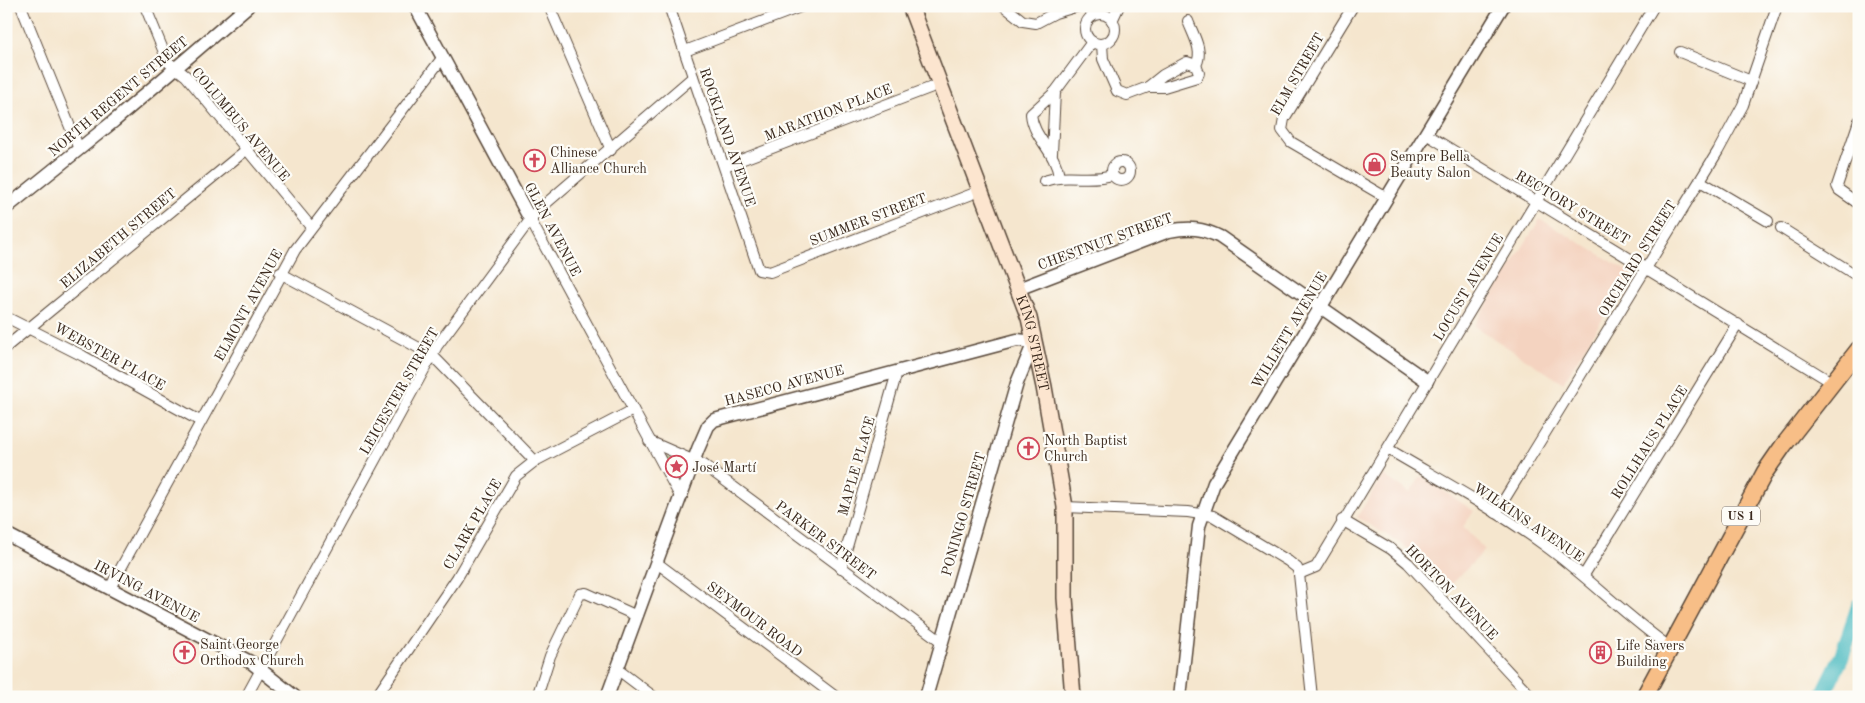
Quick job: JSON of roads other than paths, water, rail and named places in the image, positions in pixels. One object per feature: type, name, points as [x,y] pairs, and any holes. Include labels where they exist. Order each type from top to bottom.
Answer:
[{"type":"main road","name":"KING STREET","points":[[910,6],[1029,318],[1065,507],[1065,598],[1074,697]]},
{"type":"main road","name":"US 1","points":[[1644,697],[1766,472],[1783,446],[1859,349]]},
{"type":"street","points":[[21,6],[79,149]]},
{"type":"street","name":"COLUMBUS AVENUE","points":[[145,6],[168,62],[186,76],[311,228]]},
{"type":"street","name":"NORTH REGENT STREET","points":[[6,208],[248,6]]},
{"type":"street","name":"GLEN AVENUE","points":[[415,6],[681,498]]},
{"type":"street","points":[[550,6],[611,150]]},
{"type":"street","name":"ROCKLAND AVENUE","points":[[670,6],[725,166],[756,265],[764,273]]},
{"type":"street","points":[[685,51],[803,6]]},
{"type":"street","points":[[1004,6],[1023,21],[1036,24],[1055,13],[1079,6],[1090,18]]},
{"type":"street","points":[[1052,153],[1041,142],[1031,114],[1055,92],[1097,43],[1110,40],[1114,34],[1112,21],[1120,6]]},
{"type":"street","name":"ELM STREET","points":[[1353,6],[1284,119],[1282,130],[1291,142],[1387,198]]},
{"type":"street","name":"WILLETT AVENUE","points":[[1180,697],[1202,514],[1214,483],[1503,6]]},
{"type":"street","name":"LOCUST AVENUE","points":[[1299,574],[1316,567],[1342,520],[1388,449],[1427,381],[1654,6]]},
{"type":"street","name":"ORCHARD STREET","points":[[1496,513],[1700,181],[1743,104],[1777,6]]},
{"type":"street","points":[[1112,21],[1099,14],[1090,18],[1085,29],[1086,34],[1097,43],[1117,91],[1127,95],[1148,88],[1192,79],[1199,74],[1196,65],[1200,58],[1199,51],[1188,21]]},
{"type":"street","points":[[1680,52],[1751,81]]},
{"type":"street","name":"ELMONT AVENUE","points":[[110,588],[280,274],[311,228],[442,57]]},
{"type":"street","points":[[1148,88],[1163,75],[1187,62],[1196,65]]},
{"type":"street","name":"LEICESTER STREET","points":[[246,697],[432,355],[536,212],[611,150],[693,77]]},
{"type":"street","name":"MARATHON PLACE","points":[[725,166],[940,84]]},
{"type":"street","points":[[1055,92],[1052,153],[1059,177]]},
{"type":"street","points":[[1859,121],[1838,186],[1840,190],[1859,204]]},
{"type":"street","name":"RECTORY STREET","points":[[1426,134],[1832,383]]},
{"type":"street","name":"ELIZABETH STREET","points":[[6,347],[246,150]]},
{"type":"street","points":[[1044,182],[1059,177],[1105,178],[1112,175]]},
{"type":"street","points":[[1700,181],[1768,220]]},
{"type":"street","name":"SUMMER STREET","points":[[764,273],[980,190]]},
{"type":"street","name":"CHESTNUT STREET","points":[[1018,289],[1169,231],[1189,227],[1204,229],[1220,237],[1427,381]]},
{"type":"street","points":[[1781,228],[1859,277]]},
{"type":"street","points":[[280,274],[432,355],[535,460]]},
{"type":"street","name":"WEBSTER PLACE","points":[[6,317],[30,328],[200,421]]},
{"type":"street","name":"ROLLHAUS PLACE","points":[[1584,575],[1738,324]]},
{"type":"street","name":"HASECO AVENUE","points":[[607,697],[694,461],[708,426],[714,420],[1017,340],[1034,342]]},
{"type":"street","name":"PONINGO STREET","points":[[926,697],[1017,383],[1034,342]]},
{"type":"street","name":"MAPLE PLACE","points":[[841,568],[897,372]]},
{"type":"street","name":"CLARK PLACE","points":[[376,697],[457,578],[516,476],[535,460],[633,410]]},
{"type":"street","points":[[649,441],[694,461]]},
{"type":"street","name":"WILKINS AVENUE","points":[[1388,449],[1496,513],[1542,543],[1584,575],[1646,630],[1671,648]]},
{"type":"street","name":"PARKER STREET","points":[[694,461],[704,465],[942,642]]},
{"type":"street","points":[[1065,507],[1213,516],[1288,560],[1297,568],[1299,574],[1312,697]]},
{"type":"street","name":"HORTON AVENUE","points":[[1342,520],[1391,549],[1408,563],[1532,697]]},
{"type":"street","name":"IRVING AVENUE","points":[[6,534],[260,670],[296,697]]},
{"type":"street","name":"SEYMOUR ROAD","points":[[657,563],[836,697]]},
{"type":"street","points":[[537,697],[550,656],[580,594],[586,593],[637,616]]},
{"type":"street","points":[[617,669],[654,697]]},
{"type":"waterway","points":[[1822,697],[1841,658],[1859,606]]},
{"type":"place","name":"Chinese Alliance Church","points":[[534,160]]},
{"type":"place","name":"Sempre Bella Beauty Salon","points":[[1374,164]]},
{"type":"place","name":"North Baptist Church","points":[[1028,448]]},
{"type":"place","name":"José Martí","points":[[676,467]]},
{"type":"place","name":"Saint George Orthodox Church","points":[[184,652]]},
{"type":"place","name":"Life Savers Building","points":[[1600,653]]}]
